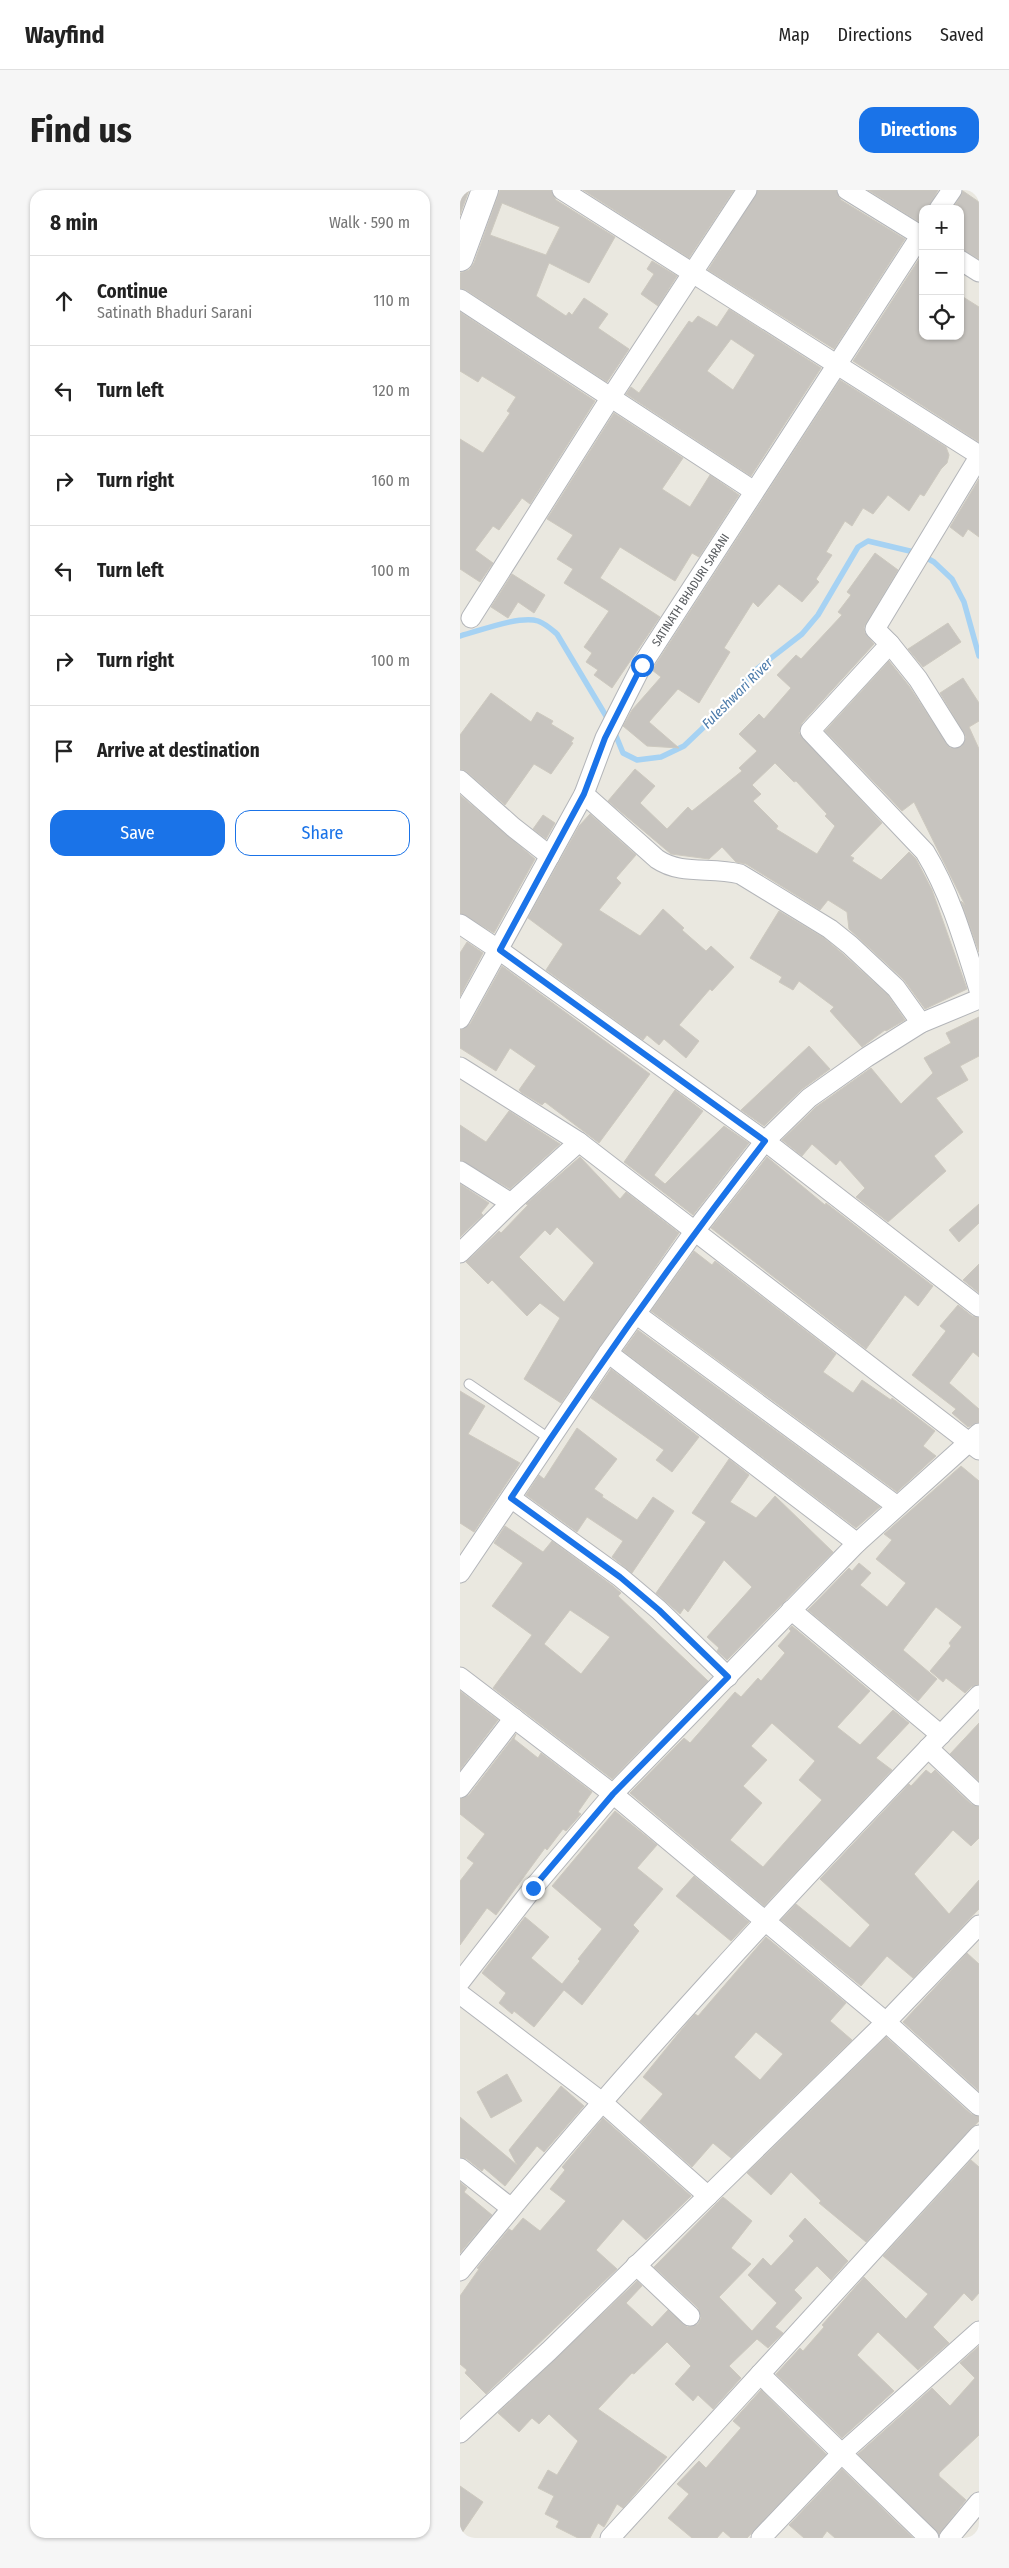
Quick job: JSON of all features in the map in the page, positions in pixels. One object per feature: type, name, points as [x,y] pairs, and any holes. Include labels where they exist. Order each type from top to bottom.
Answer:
[{"type":"street","points":[[460,258],[485,190]]},
{"type":"street","points":[[562,190],[979,456],[930,535],[876,629],[918,680],[954,738]]},
{"type":"street","points":[[471,618],[611,397],[747,190]]},
{"type":"street","points":[[847,190],[919,233]]},
{"type":"street","points":[[942,205],[952,190]]},
{"type":"street","name":"SATINATH BHADURI SARANI","points":[[460,1019],[500,950],[584,794],[605,738],[642,665],[836,364],[919,240]]},
{"type":"street","points":[[964,263],[979,272]]},
{"type":"street","points":[[460,298],[754,491]]},
{"type":"street","points":[[890,644],[810,730],[926,852],[939,875],[957,918],[979,990]]},
{"type":"street","points":[[460,780],[513,828],[550,856]]},
{"type":"street","points":[[584,794],[657,859],[668,866],[692,870],[726,870],[740,874],[830,929],[883,975],[921,1023]]},
{"type":"street","points":[[460,924],[500,950],[765,1141],[979,1307]]},
{"type":"street","points":[[460,1573],[608,1353],[694,1232],[765,1141],[809,1098],[921,1023],[979,999]]},
{"type":"street","points":[[460,1067],[579,1142],[694,1232],[976,1441],[897,1506],[858,1543],[613,1794],[533,1888],[460,1982]]},
{"type":"street","points":[[460,1253],[511,1203],[579,1142]]},
{"type":"street","points":[[460,1171],[511,1203]]},
{"type":"street","points":[[636,1314],[897,1506]]},
{"type":"street","points":[[608,1353],[858,1543]]},
{"type":"street","points":[[511,1498],[620,1577],[659,1610],[728,1677]]},
{"type":"street","points":[[791,1610],[941,1734]]},
{"type":"street","points":[[460,1677],[613,1794],[886,2022],[979,2106]]},
{"type":"street","points":[[460,2271],[602,2102],[765,1921],[979,1694]]},
{"type":"street","points":[[460,1788],[514,1718]]},
{"type":"street","points":[[928,1748],[979,1796]]},
{"type":"street","points":[[460,2433],[549,2351],[886,2022],[979,1925]]},
{"type":"street","points":[[460,1994],[602,2102],[708,2196]]},
{"type":"street","points":[[610,2538],[979,2135]]},
{"type":"street","points":[[460,2168],[511,2208]]},
{"type":"street","points":[[636,2265],[690,2316]]},
{"type":"street","points":[[761,2538],[842,2454],[979,2331]]},
{"type":"street","points":[[760,2374],[929,2538]]},
{"type":"street","points":[[959,2534],[979,2502]]},
{"type":"lane","points":[[469,1384],[550,1439]]},
{"type":"building","points":[[460,190],[469,190],[460,215]]},
{"type":"building","points":[[500,190],[551,190],[556,200],[615,237],[589,283],[549,263],[536,296],[566,316],[569,312],[572,315],[584,298],[608,314],[598,328],[629,349],[607,382],[466,290],[460,288],[460,273],[469,270],[474,263]],"holes":[[[502,203],[560,227],[546,255],[490,235]]]},
{"type":"building","points":[[583,190],[734,190],[689,258]]},
{"type":"building","points":[[758,190],[836,190],[841,200],[905,239],[834,349],[708,270]]},
{"type":"building","points":[[868,190],[938,190],[930,205],[919,205],[919,222]]},
{"type":"building","points":[[963,191],[979,202],[979,259],[964,251],[964,205],[955,205]]},
{"type":"building","points":[[919,259],[919,340],[964,340],[964,298],[979,307],[979,442],[853,361]]},
{"type":"building","points":[[652,261],[677,276],[658,306],[641,294],[654,274],[647,269]]},
{"type":"building","points":[[729,309],[821,368],[751,476],[626,394],[631,387],[639,393],[689,321],[692,323],[698,316],[717,327]],"holes":[[[731,339],[755,355],[733,390],[707,371]]]},
{"type":"building","points":[[460,312],[595,401],[530,504],[522,498],[499,530],[493,526],[475,550],[493,563],[480,582],[460,569],[460,439],[483,453],[510,413],[507,411],[516,397],[482,376],[478,382],[460,371]]},
{"type":"building","points":[[840,380],[946,447],[949,455],[947,463],[924,496],[920,494],[909,511],[888,495],[873,514],[863,508],[852,526],[845,521],[826,552],[832,555],[816,579],[819,582],[802,602],[779,584],[758,607],[753,602],[724,648],[730,652],[699,703],[678,689],[649,722],[679,748],[647,746],[623,726],[632,710],[661,677],[652,670]]},
{"type":"building","points":[[614,413],[683,458],[662,489],[690,507],[710,475],[739,495],[699,557],[692,553],[675,581],[620,547],[600,578],[660,617],[612,688],[594,675],[598,670],[586,662],[592,653],[584,647],[609,611],[564,583],[573,569],[557,559],[573,535],[547,519]]},
{"type":"building","points":[[979,479],[979,537],[968,529],[963,537],[950,527]]},
{"type":"building","points":[[875,553],[898,570],[864,627],[865,633],[874,644],[802,723],[799,733],[882,823],[850,856],[854,858],[852,861],[881,880],[909,852],[916,859],[932,890],[967,989],[925,1009],[904,980],[849,929],[847,912],[828,900],[820,910],[746,864],[736,862],[722,847],[709,859],[671,854],[608,801],[635,769],[655,786],[640,803],[667,829],[688,807],[692,811],[742,771],[739,768],[757,751],[739,734],[759,714],[764,719],[791,688],[777,675],[796,655],[801,659],[842,615],[838,612],[851,595],[847,592]],"holes":[[[775,763],[794,782],[796,781],[827,814],[825,816],[835,826],[817,854],[776,829],[778,826],[753,801],[761,794],[752,785]]]},
{"type":"building","points":[[512,574],[545,595],[534,613],[518,602],[508,618],[491,607]]},
{"type":"building","points":[[948,623],[961,642],[923,667],[908,649]]},
{"type":"building","points":[[889,661],[909,686],[950,748],[961,747],[966,737],[940,693],[963,678],[979,703],[979,721],[969,727],[979,749],[979,952],[961,901],[965,905],[914,802],[902,811],[825,731]]},
{"type":"building","points":[[491,693],[531,722],[537,712],[553,721],[551,724],[574,738],[571,742],[573,743],[551,774],[534,764],[505,805],[467,772],[460,769],[460,735]]},
{"type":"building","points":[[460,795],[535,859],[494,933],[460,913]]},
{"type":"building","points":[[590,814],[636,855],[616,878],[621,883],[599,910],[640,936],[663,909],[684,928],[682,930],[706,951],[711,946],[734,967],[712,991],[710,989],[679,1025],[699,1041],[686,1058],[664,1039],[659,1045],[647,1035],[643,1040],[546,970],[563,944],[528,918],[579,826]]},
{"type":"building","points":[[543,815],[555,823],[546,839],[533,829]]},
{"type":"building","points":[[779,911],[824,938],[843,954],[888,995],[905,1020],[885,1030],[862,1047],[830,1011],[834,1007],[799,981],[793,990],[779,982],[782,977],[750,958]]},
{"type":"building","points":[[467,942],[483,953],[460,996],[460,953]]},
{"type":"building","points":[[502,966],[650,1074],[599,1143],[545,1102],[542,1105],[519,1090],[536,1066],[510,1048],[496,1071],[460,1048],[460,1030],[470,1024]]},
{"type":"building","points":[[979,1017],[979,1056],[960,1066],[968,1080],[936,1098],[963,1132],[934,1156],[946,1171],[888,1222],[856,1197],[865,1188],[840,1160],[836,1165],[812,1144],[802,1156],[782,1140],[816,1107],[871,1068],[901,1104],[933,1073],[924,1058],[951,1043],[946,1033]]},
{"type":"building","points":[[809,1046],[830,1069],[801,1090],[764,1126],[741,1110]]},
{"type":"building","points":[[675,1090],[703,1111],[654,1175],[665,1184],[724,1126],[749,1143],[693,1215],[624,1162]]},
{"type":"building","points":[[509,1111],[560,1144],[510,1189],[460,1160],[460,1125],[486,1142]]},
{"type":"building","points":[[580,1157],[620,1199],[626,1192],[679,1233],[561,1403],[524,1379],[560,1318],[540,1303],[527,1316],[492,1280],[488,1284],[466,1262],[499,1231],[501,1233],[528,1205],[526,1204]],"holes":[[[557,1227],[594,1263],[564,1302],[519,1257],[545,1230],[550,1235]]]},
{"type":"building","points":[[767,1157],[825,1205],[826,1203],[933,1286],[918,1306],[905,1295],[866,1349],[711,1228]]},
{"type":"building","points":[[460,1184],[489,1203],[481,1213],[483,1215],[460,1237]]},
{"type":"building","points":[[979,1204],[979,1223],[959,1242],[949,1230]]},
{"type":"building","points":[[694,1251],[712,1265],[715,1261],[836,1354],[823,1372],[853,1393],[862,1380],[891,1400],[892,1398],[935,1431],[923,1446],[936,1456],[897,1492],[651,1311]]},
{"type":"building","points":[[979,1264],[979,1293],[963,1280]]},
{"type":"building","points":[[958,1305],[972,1316],[979,1318],[979,1357],[973,1352],[949,1383],[979,1409],[979,1422],[968,1427],[952,1413],[956,1409],[912,1375],[946,1331],[940,1326]]},
{"type":"building","points":[[638,1330],[880,1507],[856,1528],[623,1351]]},
{"type":"building","points":[[611,1369],[699,1437],[672,1472],[656,1460],[664,1450],[591,1398]]},
{"type":"building","points":[[460,1391],[485,1406],[468,1434],[520,1463],[474,1532],[460,1523]]},
{"type":"building","points":[[577,1428],[617,1459],[594,1489],[603,1495],[602,1497],[637,1520],[653,1497],[674,1511],[632,1573],[612,1557],[623,1541],[587,1517],[577,1532],[526,1495],[539,1475],[544,1479]]},
{"type":"building","points":[[729,1459],[749,1475],[730,1502],[756,1518],[775,1496],[833,1552],[727,1660],[717,1651],[719,1648],[707,1637],[752,1587],[724,1560],[688,1612],[684,1608],[680,1614],[656,1593],[706,1522],[692,1513]]},
{"type":"building","points":[[961,1466],[979,1481],[979,1684],[971,1687],[965,1693],[946,1678],[943,1682],[930,1671],[951,1646],[949,1643],[962,1627],[936,1607],[903,1650],[937,1679],[918,1701],[808,1610],[849,1568],[852,1571],[859,1563],[871,1573],[860,1585],[887,1607],[906,1583],[876,1559],[892,1540],[884,1534]]},
{"type":"building","points":[[505,1526],[543,1552],[552,1541],[621,1593],[618,1596],[708,1681],[612,1779],[493,1688],[532,1635],[492,1606],[523,1563],[494,1543]],"holes":[[[570,1610],[610,1637],[581,1674],[544,1644]]]},
{"type":"building","points":[[792,1626],[870,1691],[837,1727],[860,1745],[893,1710],[909,1723],[876,1758],[892,1770],[764,1906],[630,1793],[684,1738],[690,1743],[735,1692],[741,1697],[758,1678],[761,1681],[785,1653],[778,1646],[791,1631],[789,1629]],"holes":[[[772,1723],[815,1761],[799,1780],[822,1800],[763,1867],[730,1840],[762,1803],[743,1786],[767,1760],[751,1746]]]},
{"type":"building","points":[[460,1691],[498,1720],[460,1770]]},
{"type":"building","points":[[979,1723],[979,1781],[950,1754]]},
{"type":"building","points":[[516,1734],[514,1739],[538,1758],[541,1753],[592,1792],[578,1812],[581,1814],[566,1831],[563,1829],[547,1850],[545,1848],[496,1915],[487,1908],[460,1945],[460,1881],[474,1863],[467,1858],[485,1834],[460,1814],[460,1799],[469,1795]]},
{"type":"building","points":[[926,1770],[931,1774],[935,1770],[971,1804],[979,1807],[979,1838],[971,1846],[953,1830],[914,1874],[949,1914],[979,1880],[979,1909],[913,1978],[887,1956],[861,1986],[781,1920],[796,1904],[850,1948],[870,1925],[820,1879],[909,1784],[911,1786]]},
{"type":"building","points":[[615,1811],[657,1845],[637,1868],[663,1889],[633,1925],[639,1931],[582,2005],[564,1990],[534,2027],[514,2011],[512,2014],[499,2003],[506,1993],[482,1973],[525,1917],[549,1937],[531,1958],[562,1984],[580,1961],[578,1959],[602,1929],[552,1886]]},
{"type":"building","points":[[694,1876],[749,1922],[731,1941],[676,1896]]},
{"type":"building","points":[[766,1937],[846,2003],[830,2021],[852,2040],[731,2158],[713,2143],[692,2167],[640,2121],[663,2094],[643,2077],[695,2014],[698,2016]],"holes":[[[756,2032],[783,2054],[760,2080],[734,2057]]]},
{"type":"building","points":[[967,1953],[979,1964],[979,2091],[903,2022]]},
{"type":"building","points":[[886,2037],[971,2114],[979,2117],[979,2121],[866,2242],[819,2203],[821,2201],[791,2172],[771,2195],[747,2173]]},
{"type":"building","points":[[507,2074],[522,2101],[491,2118],[477,2092]]},
{"type":"building","points":[[561,2086],[584,2106],[544,2152],[537,2146],[505,2186],[484,2168],[482,2171],[467,2159],[460,2157],[460,2117],[517,2165],[509,2150]]},
{"type":"building","points":[[603,2118],[691,2196],[646,2240],[623,2219],[596,2250],[617,2269],[486,2394],[465,2373],[467,2370],[460,2364],[460,2296],[479,2269],[477,2268],[509,2229],[512,2231],[523,2218],[540,2231],[566,2201],[550,2189],[565,2170],[562,2167]]},
{"type":"building","points":[[971,2160],[979,2167],[979,2293],[972,2301],[964,2293],[933,2327],[949,2343],[918,2370],[878,2332],[857,2355],[894,2391],[842,2438],[776,2374],[800,2348],[803,2351],[824,2327],[822,2325],[864,2277],[906,2319],[928,2294],[883,2256]]},
{"type":"building","points":[[460,2182],[467,2188],[464,2192],[492,2215],[460,2253]]},
{"type":"building","points":[[723,2197],[752,2221],[731,2248],[751,2264],[719,2297],[752,2331],[777,2303],[748,2275],[763,2258],[771,2266],[794,2241],[789,2236],[805,2218],[848,2261],[831,2280],[817,2266],[794,2290],[802,2298],[775,2327],[783,2333],[768,2348],[757,2339],[729,2366],[741,2378],[713,2409],[698,2395],[693,2401],[675,2384],[691,2366],[667,2342],[634,2374],[632,2373],[598,2409],[667,2457],[623,2508],[617,2504],[604,2527],[598,2523],[590,2538],[578,2538],[556,2527],[559,2521],[545,2514],[554,2496],[538,2488],[548,2470],[557,2475],[578,2441],[549,2414],[539,2424],[532,2418],[519,2432],[498,2413],[637,2281],[642,2286],[626,2303],[652,2327],[668,2310],[687,2327],[698,2324],[701,2318],[698,2308],[654,2267]]},
{"type":"building","points":[[979,2346],[979,2435],[939,2473],[939,2476],[966,2500],[939,2534],[858,2454],[932,2388],[950,2406],[975,2378],[960,2363]]},
{"type":"building","points":[[761,2390],[826,2454],[747,2538],[731,2538],[723,2531],[717,2538],[692,2538],[668,2518],[689,2494],[677,2484],[699,2461],[706,2468],[741,2428],[733,2421]]},
{"type":"building","points":[[842,2469],[913,2538],[835,2538],[827,2531],[822,2538],[804,2538],[789,2525]]},
{"type":"building","points":[[460,2486],[483,2502],[460,2536]]},
{"type":"waterway","name":"Fuleshwari River","points":[[614,731],[623,753],[637,760],[661,757],[684,746],[706,725],[757,669],[802,634],[818,615],[858,547],[868,541],[918,553],[934,562],[952,579],[964,602],[979,656]]},
{"type":"waterway","name":"Fuleshwari River","points":[[460,636],[499,624],[521,620],[538,621],[544,624],[557,634],[609,721]]},
{"type":"route","points":[[533,1888],[613,1794],[728,1677],[659,1610],[620,1577],[511,1498],[608,1353],[694,1232],[765,1141],[500,950],[584,794],[605,738],[642,665]]}]
